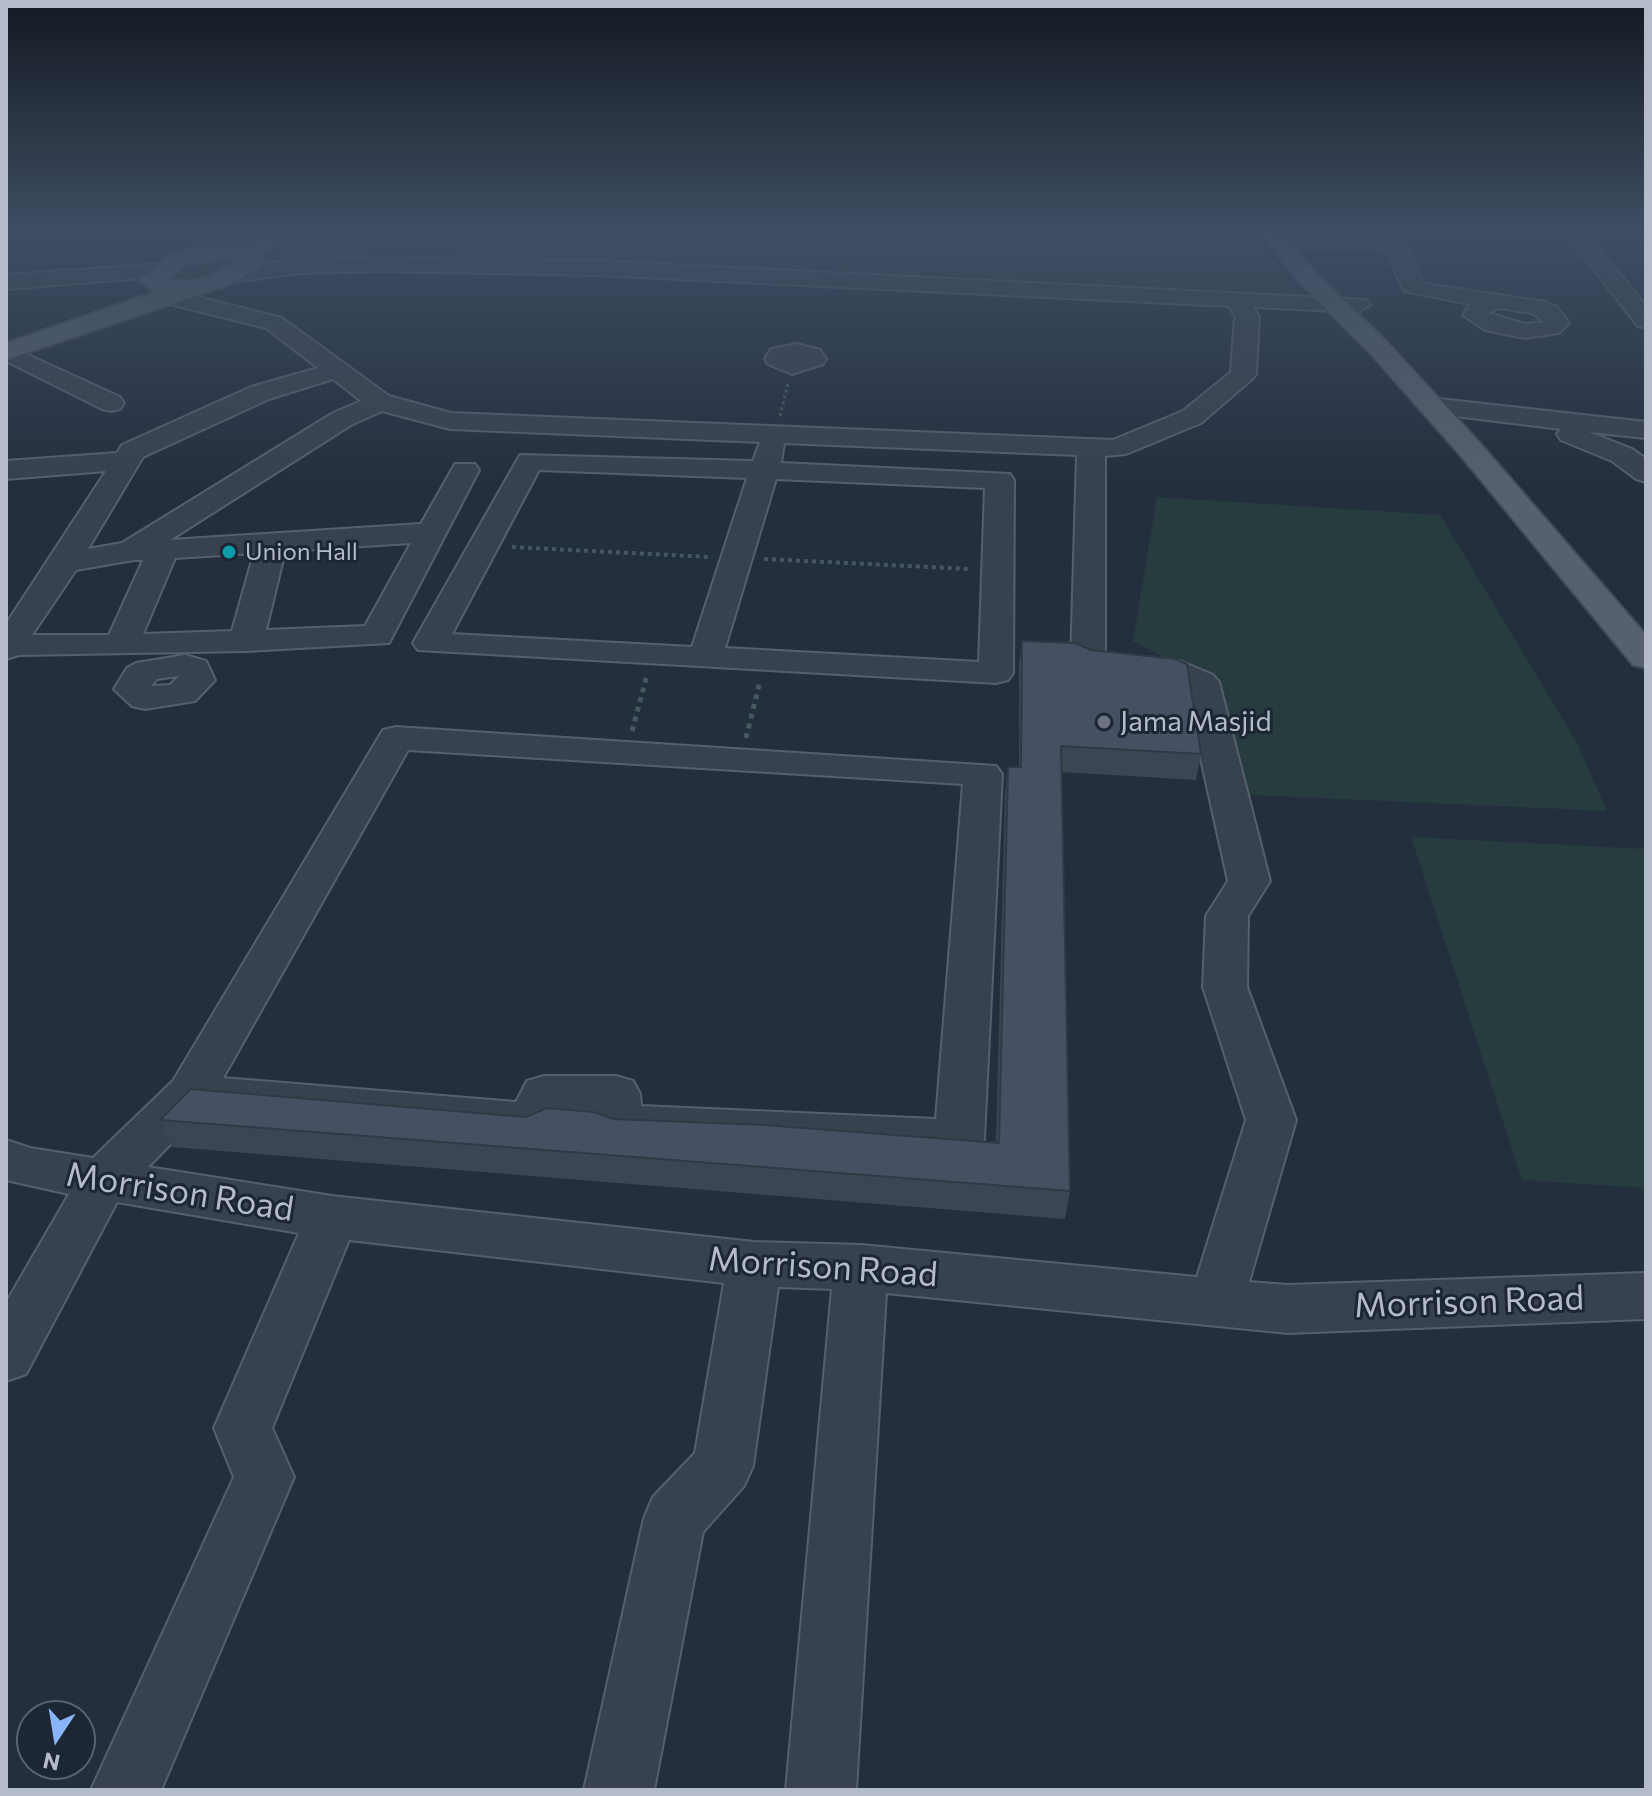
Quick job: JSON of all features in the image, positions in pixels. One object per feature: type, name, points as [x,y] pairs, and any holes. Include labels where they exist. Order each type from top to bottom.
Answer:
[{"type":"main road","points":[[6,340],[76,317]]},
{"type":"main road","points":[[6,352],[88,317]]},
{"type":"main road","points":[[1358,317],[1440,406],[1565,530],[1646,627]]},
{"type":"main road","points":[[1440,406],[1646,657]]},
{"type":"street","points":[[257,317],[274,323],[380,402],[450,421],[1091,448],[1116,448],[1192,417],[1243,374],[1247,317]]},
{"type":"street","points":[[6,352],[111,403]]},
{"type":"street","points":[[9,647],[132,451],[260,393],[337,370]]},
{"type":"street","points":[[131,551],[342,419],[380,402]]},
{"type":"street","points":[[1440,406],[1646,430]]},
{"type":"street","points":[[1513,414],[1603,446],[1646,473]]},
{"type":"street","points":[[705,658],[776,433]]},
{"type":"street","points":[[1091,448],[1088,662],[1180,671],[1201,682],[1249,881],[1227,916],[1225,987],[1271,1120],[1216,1302]]},
{"type":"street","points":[[6,470],[126,461]]},
{"type":"street","points":[[530,461],[764,470],[1000,480],[996,673],[430,643],[530,461]]},
{"type":"street","points":[[9,647],[121,645],[179,654],[246,641],[377,636],[465,470]]},
{"type":"street","points":[[65,562],[131,551],[431,533]]},
{"type":"street","points":[[246,641],[272,543]]},
{"type":"street","points":[[121,645],[163,549]]},
{"type":"street","points":[[6,1356],[103,1180],[190,1094],[396,738],[983,774],[959,1139],[617,1124],[616,1094],[544,1094],[532,1122],[190,1094]]},
{"type":"street","name":"Morrison Road","points":[[6,1160],[30,1168],[332,1217],[754,1264],[861,1268],[1288,1309],[1646,1296]]},
{"type":"street","points":[[126,1790],[264,1477],[243,1428],[332,1217]]},
{"type":"street","points":[[619,1790],[675,1518],[723,1466],[754,1264]]},
{"type":"street","points":[[821,1790],[861,1268]]},
{"type":"path","points":[[776,433],[792,366]]},
{"type":"path","points":[[626,752],[653,654]]},
{"type":"path","points":[[741,759],[765,661]]},
{"type":"green space","points":[[1157,497],[1440,515],[1576,741],[1607,811],[1231,794],[1206,680],[1133,641]]},
{"type":"green space","points":[[1411,837],[1646,849],[1646,1188],[1522,1180]]},
{"type":"building","points":[[1022,641],[1075,643],[1091,650],[1176,659],[1187,664],[1201,754],[1061,746],[1070,1191],[160,1120],[191,1089],[526,1117],[547,1108],[594,1112],[613,1119],[764,1125],[999,1143],[1008,767],[1021,767]]},
{"type":"place","name":"Union Hall","points":[[229,552]]},
{"type":"place","name":"Jama Masjid","points":[[1104,722]]}]
